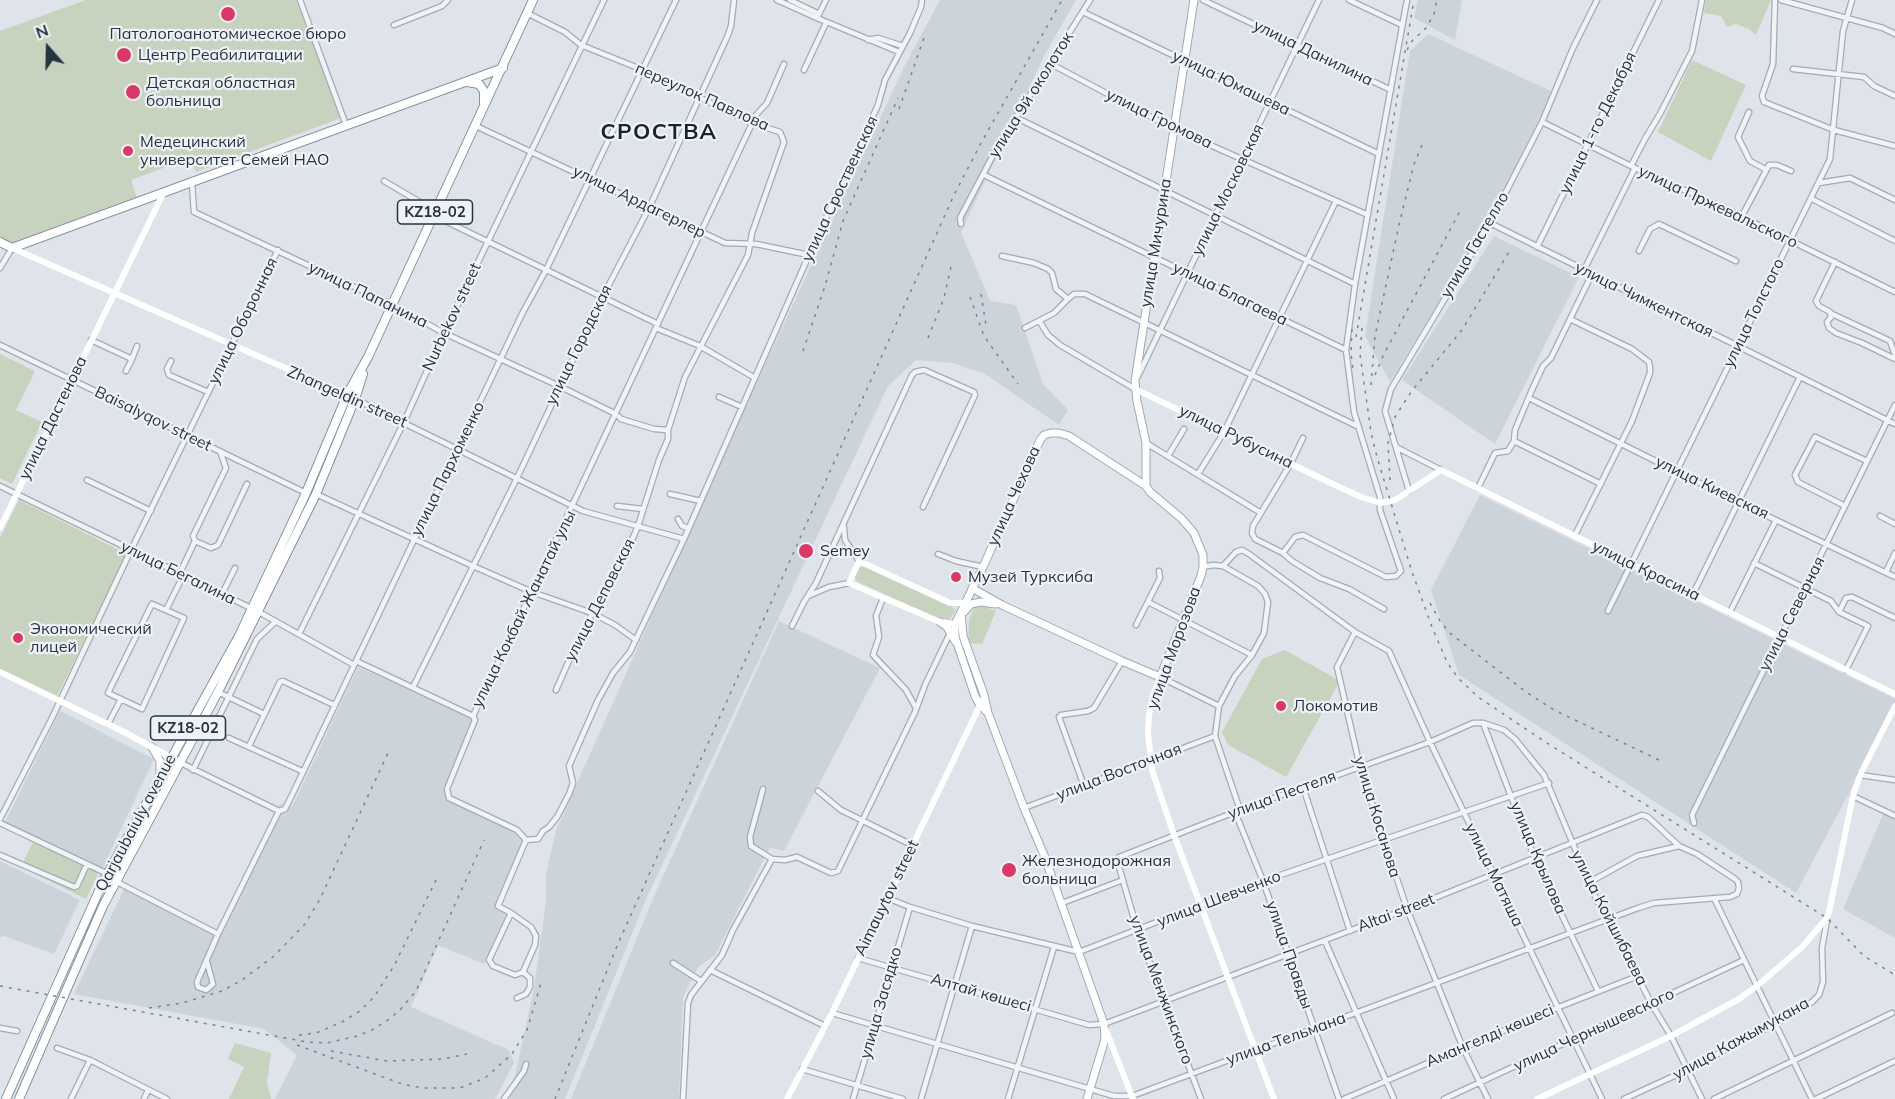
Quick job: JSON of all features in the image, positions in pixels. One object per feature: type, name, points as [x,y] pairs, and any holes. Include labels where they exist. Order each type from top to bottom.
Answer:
[{"type":"highway","name":"KZ18-02","points":[[503,68],[533,0]]},
{"type":"highway","points":[[487,73],[503,63],[514,45]]},
{"type":"highway","points":[[0,242],[12,248],[503,68]]},
{"type":"highway","name":"Qarjaubaiuly avenue","points":[[19,1099],[98,916],[218,692],[391,304],[503,68]]},
{"type":"highway","points":[[454,85],[471,81],[479,84],[484,91],[484,102],[478,122]]},
{"type":"highway","name":"Qarjaubaiuly avenue","points":[[6,1099],[108,874],[255,610],[316,494],[351,397]]},
{"type":"main road","name":"улица Мичурина","points":[[1146,486],[1146,443],[1135,385],[1194,0]]},
{"type":"main road","name":"улица Чехова","points":[[955,624],[962,615],[964,603],[1044,435],[1059,433],[1069,436],[1146,486]]},
{"type":"main road","name":"улица Морозова","points":[[1146,486],[1194,533],[1203,555],[1203,567],[1160,677]]},
{"type":"main road","points":[[972,588],[1002,605],[1122,662],[1160,677]]},
{"type":"main road","points":[[1002,605],[981,602],[971,604],[962,615],[963,636],[988,713],[1062,903],[1104,1024],[1105,1039],[1087,1099]]},
{"type":"main road","points":[[940,622],[958,646]]},
{"type":"main road","points":[[955,624],[958,646],[980,705],[988,713]]},
{"type":"main road","points":[[152,747],[160,761],[160,779]]},
{"type":"street","points":[[300,0],[346,124]]},
{"type":"street","points":[[394,25],[442,6],[448,0]]},
{"type":"street","name":"Nurbekov street","points":[[299,634],[404,422],[487,242],[533,151],[604,0]]},
{"type":"street","name":"улица Пархоменко","points":[[207,962],[213,984],[206,990],[198,987],[197,982],[218,934],[279,811],[285,808],[676,0]]},
{"type":"street","name":"улица Городская","points":[[413,687],[517,478],[602,298],[650,206],[731,27],[734,0]]},
{"type":"street","points":[[777,0],[818,16]]},
{"type":"street","points":[[790,0],[826,22],[899,52]]},
{"type":"street","points":[[818,16],[826,0]]},
{"type":"street","name":"улица Сроственская","points":[[526,840],[538,838],[557,817],[565,804],[573,783],[569,766],[598,700],[613,673],[630,652],[684,539],[878,105],[885,80],[903,46],[922,0]]},
{"type":"street","name":"улица 9й околоток","points":[[961,224],[960,218],[999,144],[1040,75],[1051,64],[1090,0]]},
{"type":"street","name":"улица Данилина","points":[[1203,0],[1390,90]]},
{"type":"street","name":"улица Московская","points":[[1135,385],[1319,0]]},
{"type":"street","points":[[1349,0],[1402,25]]},
{"type":"street","points":[[1283,553],[1295,537],[1303,535],[1381,575],[1390,578],[1401,571],[1380,510],[1380,497],[1351,398],[1346,350],[1355,284],[1407,0]]},
{"type":"street","name":"улица Гастелло","points":[[1408,491],[1386,411],[1391,389],[1490,223],[1542,122],[1573,48],[1597,0]]},
{"type":"street","name":"улица 1-го Декабря","points":[[1537,247],[1659,0]]},
{"type":"street","points":[[1584,270],[1645,139],[1692,51],[1702,0]]},
{"type":"street","points":[[1775,0],[1773,64],[1762,99],[1773,106],[1834,130],[1895,146]]},
{"type":"street","points":[[1781,0],[1883,28],[1895,34]]},
{"type":"street","name":"улица Толстого","points":[[1608,611],[1830,159],[1843,31],[1852,0]]},
{"type":"street","name":"улица Юмашева","points":[[1083,12],[1379,154]]},
{"type":"street","name":"переулок Павлова","points":[[528,13],[565,32],[581,45],[643,70],[752,123],[780,132]]},
{"type":"street","points":[[804,70],[826,22]]},
{"type":"street","points":[[868,40],[878,38],[903,46]]},
{"type":"street","name":"улица Кокбай Жанатай улы","points":[[526,840],[517,830],[449,798],[447,789],[475,720],[472,716],[574,505],[700,231],[752,123],[767,103],[784,64]]},
{"type":"street","name":"улица Громова","points":[[1051,64],[1174,129],[1368,215]]},
{"type":"street","points":[[1793,69],[1864,77],[1874,86],[1895,96]]},
{"type":"street","points":[[1749,112],[1738,137],[1750,161],[1766,169]]},
{"type":"street","points":[[1015,117],[1355,284]]},
{"type":"street","name":"улица Ардагерлер","points":[[478,122],[533,151],[725,243],[749,244],[809,255]]},
{"type":"street","name":"улица Пржевальского","points":[[1542,122],[1633,167],[1742,216],[1895,292]]},
{"type":"street","name":"улица Деповская","points":[[556,690],[571,656],[576,653],[592,613],[626,554],[668,439],[668,430],[685,376],[748,255],[749,244],[784,142],[780,132]]},
{"type":"street","points":[[1742,216],[1769,165],[1773,164],[1791,171]]},
{"type":"street","name":"улица Благаева","points":[[984,175],[1346,350]]},
{"type":"street","points":[[1819,183],[1850,178],[1895,200]]},
{"type":"street","points":[[384,181],[434,213],[487,242],[700,346],[755,378]]},
{"type":"street","name":"улица Папанина","points":[[192,183],[194,212],[391,304],[444,333],[616,414],[621,419],[641,426],[668,430]]},
{"type":"street","name":"улица Дастенова","points":[[0,528],[163,194]]},
{"type":"street","points":[[1812,199],[1895,241]]},
{"type":"street","points":[[1198,474],[1224,432],[1336,201]]},
{"type":"street","name":"улица Чимкентская","points":[[1490,223],[1895,424]]},
{"type":"street","points":[[1639,251],[1650,229],[1659,224],[1736,261]]},
{"type":"street","points":[[0,267],[12,248]]},
{"type":"street","name":"Zhangeldin street","points":[[12,248],[351,397],[590,514],[684,539]]},
{"type":"street","name":"улица Оборонная","points":[[0,821],[45,733],[131,550],[278,250]]},
{"type":"street","points":[[1002,256],[1034,263],[1048,269],[1052,273],[1056,290],[1068,298]]},
{"type":"street","points":[[1835,262],[1816,301],[1819,306],[1890,341],[1895,357]]},
{"type":"street","points":[[1478,488],[1495,453],[1508,451],[1514,441],[1515,430],[1543,366],[1551,358],[1592,274]]},
{"type":"street","points":[[1025,328],[1054,314],[1074,294],[1085,294],[1359,427]]},
{"type":"street","points":[[1830,312],[1831,317],[1827,325],[1832,331],[1895,357]]},
{"type":"street","points":[[1570,319],[1632,349],[1649,362],[1650,374],[1621,443],[1575,535]]},
{"type":"street","name":"улица Рубусина","points":[[1040,322],[1048,335],[1060,345],[1135,385],[1224,432],[1361,497],[1380,503]]},
{"type":"street","name":"улица Дастенова","points":[[91,340],[132,358]]},
{"type":"street","name":"Baisalyqov street","points":[[0,345],[306,493]]},
{"type":"street","points":[[126,371],[137,346]]},
{"type":"street","name":"улица Оборонная","points":[[171,361],[167,369],[169,375],[208,392]]},
{"type":"street","points":[[792,626],[816,583],[912,375],[924,370],[974,392],[975,395],[923,507]]},
{"type":"street","points":[[1693,594],[1800,378]]},
{"type":"street","points":[[719,397],[742,407]]},
{"type":"street","name":"улица Киевская","points":[[1529,398],[1895,577]]},
{"type":"street","name":"улица Северная","points":[[1694,823],[1692,815],[1895,405]]},
{"type":"street","name":"улица Рубусина","points":[[1168,456],[1184,429]]},
{"type":"street","points":[[1845,506],[1796,480],[1795,476],[1808,448],[1814,437],[1819,437],[1867,461]]},
{"type":"street","points":[[1303,438],[1292,463],[1252,529],[1255,538],[1283,553],[1320,578],[1349,589],[1384,609]]},
{"type":"street","points":[[1514,441],[1601,483]]},
{"type":"street","points":[[1146,443],[1261,513]]},
{"type":"street","name":"улица Красина","points":[[1396,447],[1895,694]]},
{"type":"street","points":[[166,610],[195,541],[193,536],[226,468],[220,451]]},
{"type":"street","points":[[1380,503],[1395,500],[1441,470]]},
{"type":"street","points":[[87,480],[151,511]]},
{"type":"street","points":[[195,541],[216,548],[247,484]]},
{"type":"street","name":"улица Бегалина","points":[[0,486],[255,610],[355,663],[413,687],[472,716]]},
{"type":"street","points":[[316,494],[532,592],[592,613],[615,625],[636,640]]},
{"type":"street","points":[[670,494],[701,501]]},
{"type":"street","points":[[617,506],[644,509]]},
{"type":"street","points":[[1880,516],[1895,524]]},
{"type":"street","points":[[678,519],[678,523],[688,528]]},
{"type":"street","points":[[1730,612],[1776,520]]},
{"type":"street","points":[[845,521],[845,540],[859,561],[950,603],[962,615]]},
{"type":"street","points":[[1203,567],[1223,566],[1236,552],[1242,550],[1355,632]]},
{"type":"street","points":[[1886,572],[1895,553]]},
{"type":"street","name":"улица Чехова","points":[[938,554],[983,567]]},
{"type":"street","points":[[849,583],[859,561]]},
{"type":"street","points":[[1754,563],[1831,601],[1839,612],[1868,626],[1846,670]]},
{"type":"street","name":"улица Правды","points":[[1223,566],[1258,586],[1268,602],[1264,633],[1252,655],[1239,670],[1219,706],[1215,736],[1237,811],[1339,1099]]},
{"type":"street","points":[[222,594],[235,568]]},
{"type":"street","points":[[1136,625],[1160,578],[1159,571]]},
{"type":"street","points":[[808,596],[829,587],[849,583],[940,622],[955,624]]},
{"type":"street","points":[[1839,612],[1846,598],[1852,597],[1895,618]]},
{"type":"street","points":[[883,598],[876,616],[879,637],[873,655],[906,690],[916,708]]},
{"type":"street","points":[[1148,602],[1252,655]]},
{"type":"street","points":[[950,603],[964,603]]},
{"type":"street","points":[[152,604],[184,618],[141,709],[121,699],[108,693],[152,604]]},
{"type":"street","points":[[194,770],[256,639],[275,622]]},
{"type":"street","name":"улица Чехова","points":[[772,859],[785,860],[797,857],[831,873],[838,871],[955,624]]},
{"type":"street","name":"улица Матяша","points":[[1355,632],[1389,651],[1430,742],[1602,1099]]},
{"type":"street","name":"улица Косанова","points":[[1355,632],[1337,667],[1360,767],[1407,909],[1463,1048],[1488,1099]]},
{"type":"street","points":[[1083,786],[1059,717],[1094,708],[1122,662]]},
{"type":"street","points":[[0,672],[279,811]]},
{"type":"street","points":[[1160,677],[1219,706]]},
{"type":"street","name":"улица Морозова","points":[[1160,677],[1149,715],[1150,761],[1174,835],[1274,1099]]},
{"type":"street","points":[[249,746],[277,685],[283,681],[334,705]]},
{"type":"street","points":[[218,692],[264,714]]},
{"type":"street","name":"Aimauytov street","points":[[787,1099],[832,1012],[984,695]]},
{"type":"street","points":[[108,724],[121,699]]},
{"type":"street","points":[[1537,1099],[1671,1036],[1757,986],[1802,947],[1827,918],[1853,796],[1860,775],[1895,706]]},
{"type":"street","name":"улица Пестеля","points":[[1117,860],[1122,854],[1430,742],[1473,723],[1483,723]]},
{"type":"street","name":"улица Койшибаева","points":[[1483,723],[1504,730],[1515,740],[1549,783],[1588,883],[1651,1003],[1671,1036],[1702,1099]]},
{"type":"street","name":"улица Крылова","points":[[1483,723],[1535,859],[1598,991]]},
{"type":"street","name":"улица Восточная","points":[[1024,808],[1215,736]]},
{"type":"street","points":[[229,738],[302,771]]},
{"type":"street","points":[[1860,775],[1895,780]]},
{"type":"street","name":"улица Шевченко","points":[[1079,952],[1263,881],[1549,783]]},
{"type":"street","points":[[1303,787],[1350,931]]},
{"type":"street","points":[[682,1099],[688,1003],[701,981],[722,955],[743,910],[772,859],[751,846],[749,841],[763,789]]},
{"type":"street","points":[[818,791],[841,810],[912,845]]},
{"type":"street","points":[[1853,796],[1895,816]]},
{"type":"street","name":"Altai street","points":[[1104,1024],[1325,941],[1642,815],[1648,817],[1679,846]]},
{"type":"street","points":[[0,821],[108,874]]},
{"type":"street","points":[[523,972],[535,945],[536,936],[531,927],[498,906],[526,840]]},
{"type":"street","points":[[1588,883],[1637,856],[1679,846]]},
{"type":"street","name":"улица Тельмана","points":[[832,1012],[1114,1096],[1133,1097],[1608,918],[1654,903],[1730,897],[1737,894],[1739,888],[1735,879],[1697,854],[1679,846]]},
{"type":"street","points":[[0,855],[74,887],[87,864]]},
{"type":"street","name":"улица Менжинского","points":[[1117,860],[1137,930],[1201,1099]]},
{"type":"street","points":[[1062,903],[1123,880]]},
{"type":"street","points":[[116,882],[218,934]]},
{"type":"street","points":[[887,898],[972,926],[1079,952]]},
{"type":"street","points":[[1714,898],[1793,1062],[1814,1099],[1893,1062]]},
{"type":"street","name":"улица Засядко","points":[[854,1099],[910,907]]},
{"type":"street","points":[[511,913],[489,960],[493,966],[512,974],[523,972]]},
{"type":"street","name":"улица Кажымукана","points":[[1624,1099],[1688,1070],[1812,1002],[1819,995],[1823,982],[1822,948],[1827,918]]},
{"type":"street","points":[[921,1099],[972,926]]},
{"type":"street","points":[[1325,941],[1394,1099]]},
{"type":"street","points":[[1008,1099],[1053,947]]},
{"type":"street","name":"Алтай көшесі","points":[[858,958],[1089,1025],[1104,1024]]},
{"type":"street","name":"улица Чернышевского","points":[[1444,1099],[1744,960]]},
{"type":"street","points":[[674,963],[701,981]]},
{"type":"street","points":[[710,970],[825,1026]]},
{"type":"street","points":[[517,998],[526,994],[530,987],[530,978],[523,972]]},
{"type":"street","name":"Амангелді көшесі","points":[[1344,1099],[1559,1007],[1638,976]]},
{"type":"street","points":[[1714,1099],[1892,1013]]},
{"type":"street","points":[[1104,1024],[1133,1097]]},
{"type":"street","points":[[0,1028],[17,1031]]},
{"type":"street","points":[[57,1048],[90,1060],[167,1099]]},
{"type":"street","points":[[71,1099],[90,1060]]},
{"type":"street","points":[[504,1099],[524,1071],[526,1064]]},
{"type":"street","points":[[802,1069],[903,1099]]},
{"type":"street","points":[[144,1099],[148,1090]]},
{"type":"shaded area","points":[[940,0],[1076,0],[1044,56],[961,232],[990,301],[1016,305],[1043,384],[1068,410],[1059,425],[985,374],[953,363],[916,360],[888,386],[646,899],[565,1099],[510,1099],[534,988],[546,902],[546,874],[556,830],[752,392],[904,67]]},
{"type":"shaded area","points":[[1418,0],[1462,0],[1455,40],[1414,18]]},
{"type":"shaded area","points":[[1428,34],[1553,92],[1487,223],[1390,382],[1365,336],[1410,51]]},
{"type":"shaded area","points":[[1494,236],[1579,277],[1495,444],[1402,380]]},
{"type":"shaded area","points":[[1480,495],[1895,699],[1895,706],[1796,893],[1459,675],[1431,590]]},
{"type":"shaded area","points":[[779,621],[880,668],[784,851],[770,847],[715,955],[698,967],[683,997],[679,1099],[571,1099],[655,894]]},
{"type":"shaded area","points":[[358,667],[472,718],[469,733],[445,796],[524,838],[496,903],[508,913],[484,964],[438,945],[411,1007],[509,1050],[514,1063],[495,1099],[275,1099],[297,1055],[264,1029],[74,994],[126,885],[219,932],[280,804],[292,807]]},
{"type":"shaded area","points":[[60,711],[154,759],[102,869],[5,822]]},
{"type":"shaded area","points":[[1884,812],[1895,817],[1895,938],[1843,909]]},
{"type":"shaded area","points":[[0,861],[80,900],[54,954],[4,936],[0,937]]},
{"type":"green space","points":[[86,0],[296,0],[341,118],[196,172],[190,158],[131,180],[138,201],[13,245],[0,238],[0,31]]},
{"type":"green space","points":[[1706,0],[1771,0],[1756,35],[1749,29],[1736,24],[1727,27],[1721,16],[1704,13]]},
{"type":"green space","points":[[1692,60],[1746,85],[1711,161],[1658,132]]},
{"type":"green space","points":[[0,354],[35,371],[16,410],[42,422],[12,484],[0,478]]},
{"type":"green space","points":[[19,500],[127,554],[57,696],[0,669],[0,538]]},
{"type":"green space","points":[[865,566],[950,605],[955,610],[950,620],[944,621],[856,581],[855,576],[860,567]]},
{"type":"green space","points":[[976,602],[996,611],[982,644],[968,643],[969,620]]},
{"type":"green space","name":"Локомотив","points":[[1285,650],[1340,681],[1286,777],[1228,745],[1222,732],[1262,659]]},
{"type":"green space","points":[[34,840],[99,872],[86,899],[21,867]]},
{"type":"green space","points":[[235,1043],[271,1053],[267,1082],[271,1099],[229,1099],[244,1067],[228,1059]]},
{"type":"railway","points":[[555,1099],[617,946],[954,195],[1062,0]]},
{"type":"railway","points":[[1356,337],[1414,0]]},
{"type":"railway","points":[[1407,50],[1412,41],[1426,28],[1434,14],[1437,0]]},
{"type":"railway","points":[[899,109],[925,35]]},
{"type":"railway","points":[[803,351],[825,286],[843,221],[898,98]]},
{"type":"railway","points":[[1371,385],[1375,336],[1414,164],[1422,145]]},
{"type":"railway","points":[[1375,375],[1460,211]]},
{"type":"railway","points":[[1390,480],[1388,443],[1395,417],[1411,392],[1462,330],[1509,252]]},
{"type":"railway","points":[[928,338],[944,298],[952,262]]},
{"type":"railway","points":[[981,294],[986,325]]},
{"type":"railway","points":[[970,297],[984,336],[1018,384]]},
{"type":"railway","points":[[1362,328],[1360,354],[1371,432],[1377,457],[1412,572],[1432,627],[1447,662],[1458,678],[1478,697],[1550,745],[1827,918],[1864,956],[1895,975]]},
{"type":"railway","points":[[1352,329],[1353,371]]},
{"type":"railway","points":[[1430,603],[1440,621],[1451,634],[1526,692],[1554,710],[1659,760]]},
{"type":"railway","points":[[149,1008],[182,1003],[222,991],[242,980],[274,956],[305,924],[320,899],[388,753]]},
{"type":"railway","points":[[0,986],[307,1042],[327,1043],[357,1036],[388,1020],[416,991],[484,840]]},
{"type":"railway","points":[[299,1035],[316,1033],[342,1022],[360,1011],[374,997],[394,966],[437,878]]},
{"type":"railway","points":[[297,1045],[402,1084],[423,1088],[460,1088],[485,1078],[512,1054],[527,1030],[541,983]]},
{"type":"railway","points":[[331,1051],[387,1061],[443,1059],[467,1054]]},
{"type":"place","name":"Патологоанотомическое бюро","points":[[228,14]]},
{"type":"place","name":"Центр Реабилитации","points":[[124,55]]},
{"type":"place","name":"Детская областная больница","points":[[133,92]]},
{"type":"place","name":"Медецинский университет Семей НАО","points":[[128,151]]},
{"type":"place","name":"Semey","points":[[806,551]]},
{"type":"place","name":"Музей Турксиба","points":[[956,577]]},
{"type":"place","name":"Экономический лицей","points":[[18,638]]},
{"type":"place","name":"Локомотив","points":[[1281,706]]},
{"type":"place","name":"Железнодорожная больница","points":[[1009,870]]},
{"type":"district","name":"СРОСТВА","points":[[659,132]]}]
